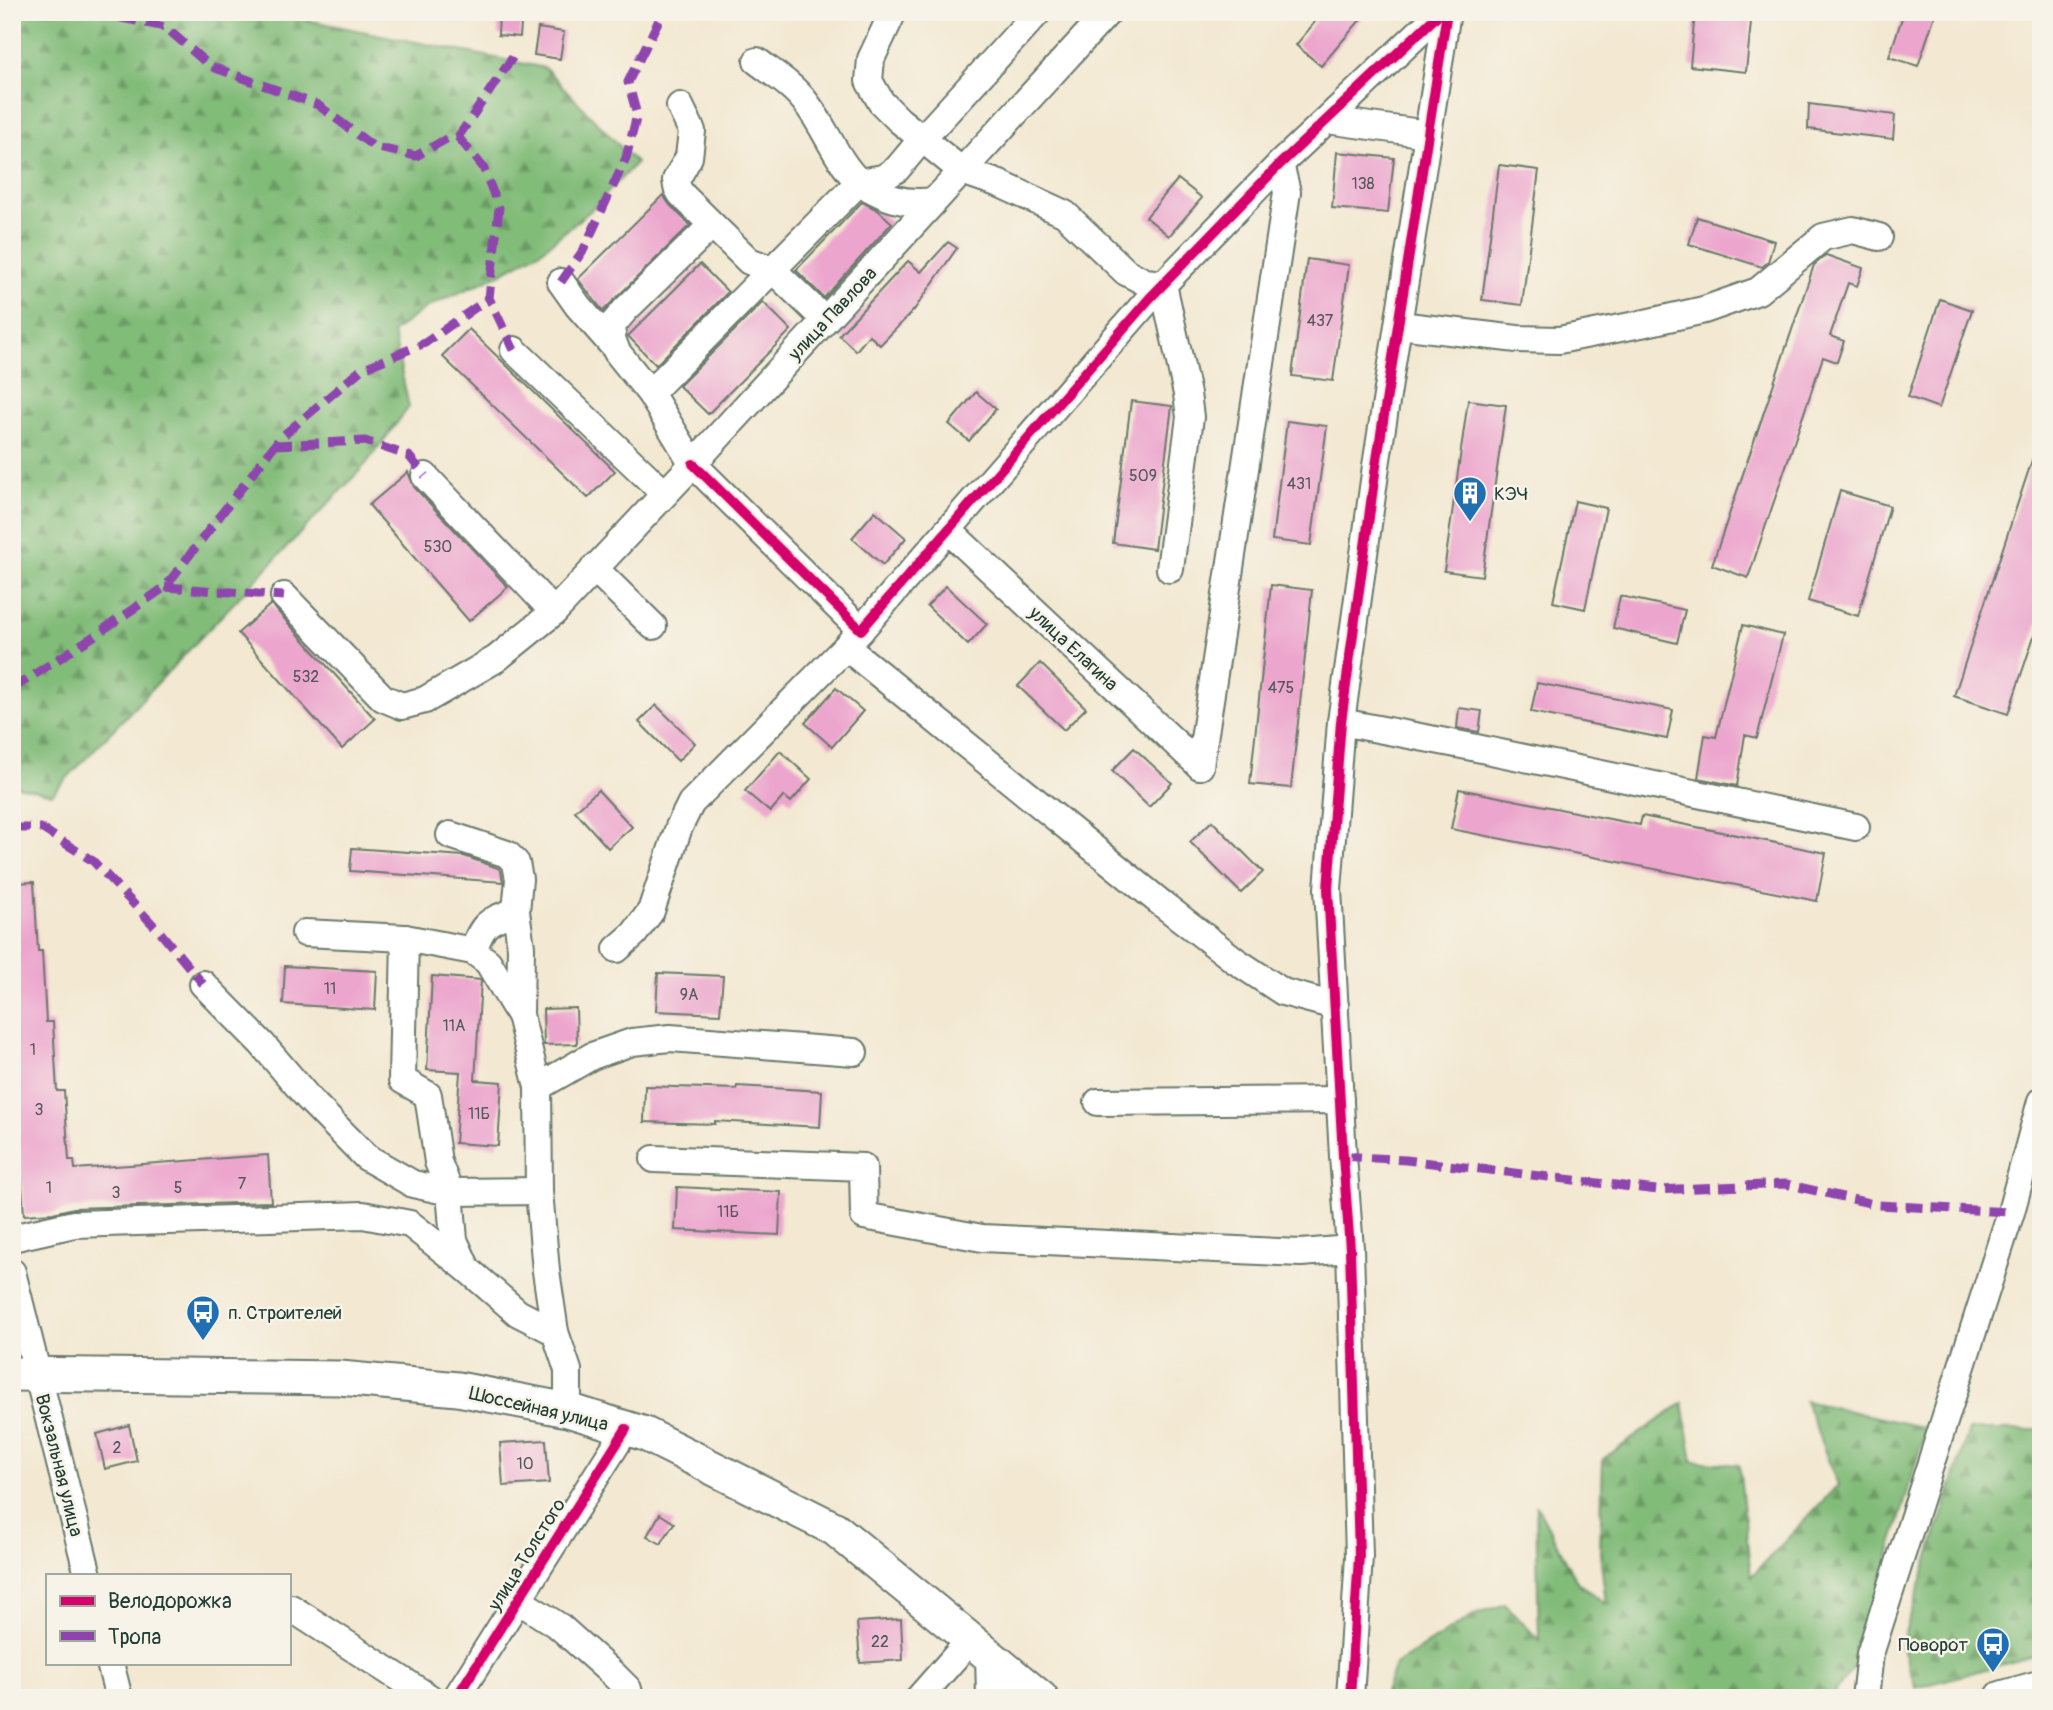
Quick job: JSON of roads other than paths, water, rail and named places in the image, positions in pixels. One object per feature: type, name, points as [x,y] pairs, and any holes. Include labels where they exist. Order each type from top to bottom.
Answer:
[{"type":"main road","name":"Шоссейная улица","points":[[25,1374],[340,1378],[458,1389],[568,1410],[645,1434],[835,1529],[1041,1698]]},
{"type":"main road","points":[[2002,1698],[2041,1687]]},
{"type":"street","points":[[893,12],[871,60],[869,81],[881,102],[962,171],[1000,184],[1065,214],[1126,272],[1145,282],[1163,285]]},
{"type":"street","points":[[650,393],[859,182],[883,178],[897,169],[1038,12]]},
{"type":"street","name":"улица Павлова","points":[[284,596],[383,698],[402,706],[425,700],[496,659],[554,612],[1108,12]]},
{"type":"street","points":[[617,949],[634,934],[651,911],[679,827],[691,803],[853,638],[1163,285],[1280,164],[1441,12]]},
{"type":"street","points":[[1350,1698],[1359,1556],[1350,1249],[1328,889],[1341,722],[1376,466],[1447,12]]},
{"type":"street","points":[[757,61],[795,90],[807,104],[843,164],[859,182],[878,193],[913,204],[934,201]]},
{"type":"street","points":[[680,106],[692,131],[689,158],[676,180],[681,194],[749,261],[773,270],[825,320]]},
{"type":"street","points":[[1327,120],[1428,134]]},
{"type":"street","name":"улица Елагина","points":[[948,530],[1200,766],[1287,192],[1280,164]]},
{"type":"street","points":[[615,348],[612,339],[613,324],[712,225]]},
{"type":"street","points":[[1399,325],[1517,339],[1559,340],[1704,310],[1758,291],[1823,237],[1853,230],[1879,237]]},
{"type":"street","points":[[561,282],[650,393],[692,464],[853,638],[1161,903],[1236,961],[1283,992],[1335,1006]]},
{"type":"street","points":[[1163,285],[1190,417],[1170,569]]},
{"type":"street","points":[[514,350],[664,493]]},
{"type":"street","points":[[425,476],[554,612]]},
{"type":"street","points":[[594,568],[653,626]]},
{"type":"street","points":[[1341,722],[1856,827]]},
{"type":"street","points":[[450,835],[507,854],[516,863],[519,879],[516,911],[521,947],[520,1015],[538,1087],[538,1191],[555,1332],[568,1370],[568,1410]]},
{"type":"street","points":[[473,951],[479,932],[491,919],[516,911]]},
{"type":"street","points":[[305,933],[405,938],[473,951],[488,962],[520,1015]]},
{"type":"street","points":[[405,938],[402,1080],[428,1095],[438,1162],[450,1192],[454,1240],[467,1269]]},
{"type":"street","points":[[203,984],[366,1157],[413,1184],[450,1192],[538,1191]]},
{"type":"street","points":[[538,1087],[592,1056],[632,1042],[670,1038],[854,1052]]},
{"type":"street","points":[[1098,1102],[1340,1100]]},
{"type":"street","points":[[1866,1698],[1870,1654],[2011,1212],[2041,1101]]},
{"type":"street","points":[[654,1159],[863,1167],[864,1216],[982,1238],[1301,1253],[1350,1249]]},
{"type":"street","points":[[12,1238],[74,1224],[363,1215],[410,1224],[518,1313],[555,1332]]},
{"type":"street","name":"Вокзальная улица","points":[[12,1272],[25,1374],[88,1574]]},
{"type":"street","name":"улица Толстого","points":[[456,1698],[626,1429]]},
{"type":"street","points":[[518,1600],[560,1627],[628,1689],[630,1698]]},
{"type":"street","points":[[292,1608],[430,1698]]},
{"type":"street","points":[[919,1698],[980,1646],[990,1698]]},
{"type":"street","points":[[110,1664],[119,1698]]},
{"type":"place","name":"КЭЧ","points":[[1470,523]]},
{"type":"place","name":"п. Строителей","points":[[203,1342]]},
{"type":"place","name":"Поворот","points":[[1993,1674]]}]
